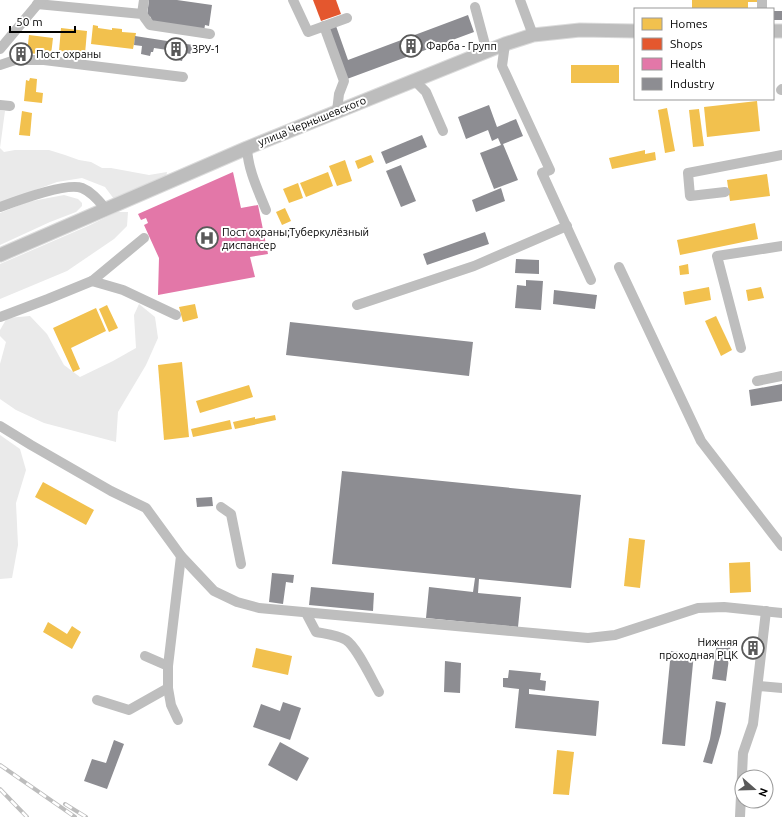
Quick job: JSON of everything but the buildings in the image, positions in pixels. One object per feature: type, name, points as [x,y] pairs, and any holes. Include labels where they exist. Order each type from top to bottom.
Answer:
[{"type":"main road","name":"улица Чернышевского","points":[[0,255],[105,208],[247,148],[505,44],[533,35],[580,30],[634,31]]},
{"type":"street","points":[[144,0],[142,14],[150,25],[210,34]]},
{"type":"street","points":[[294,0],[308,32],[348,18]]},
{"type":"street","points":[[520,0],[533,35]]},
{"type":"street","points":[[0,49],[39,2],[142,14]]},
{"type":"street","points":[[475,7],[487,52]]},
{"type":"street","points":[[324,26],[344,81],[339,94],[337,111]]},
{"type":"street","points":[[505,44],[502,66],[550,170],[542,173],[591,280]]},
{"type":"street","points":[[0,65],[16,60],[44,60],[183,77]]},
{"type":"street","points":[[414,80],[426,92],[443,131]]},
{"type":"street","points":[[247,148],[254,180],[266,210]]},
{"type":"street","points":[[725,192],[690,196],[688,173],[782,155]]},
{"type":"street","points":[[0,207],[65,187],[81,187],[90,192],[105,208]]},
{"type":"street","points":[[357,305],[474,266],[567,226]]},
{"type":"street","points":[[0,317],[92,281],[144,238]]},
{"type":"street","points":[[741,348],[717,256],[782,246]]},
{"type":"street","points":[[619,267],[701,441],[782,546]]},
{"type":"street","points":[[92,281],[123,290],[176,314]]},
{"type":"street","points":[[757,381],[782,376]]},
{"type":"street","points":[[0,426],[98,483],[146,508],[181,556],[214,591],[237,602],[260,608],[588,638],[616,634],[698,608],[724,607],[782,613]]},
{"type":"street","points":[[221,507],[231,514],[241,564]]},
{"type":"street","points":[[178,720],[170,705],[168,666],[181,556]]},
{"type":"street","points":[[740,817],[743,753],[753,724],[766,611]]},
{"type":"street","points":[[306,613],[316,632],[331,634],[347,641],[359,656],[379,692]]},
{"type":"street","points":[[145,656],[168,666]]},
{"type":"street","points":[[758,686],[782,688]]},
{"type":"street","points":[[97,700],[129,710],[168,688]]},
{"type":"shaded area","points":[[0,110],[5,111],[0,148]]},
{"type":"shaded area","points":[[0,148],[4,152],[15,150],[49,150],[79,160],[91,162],[102,168],[111,168],[149,175],[167,172],[166,177],[114,199],[105,187],[82,178],[57,182],[0,203]]},
{"type":"shaded area","points":[[64,195],[78,199],[82,203],[82,206],[76,212],[0,245],[0,213],[27,202]]},
{"type":"shaded area","points":[[117,212],[128,212],[127,226],[114,239],[67,271],[0,299],[0,264]]},
{"type":"shaded area","points":[[139,304],[155,317],[158,338],[146,365],[118,412],[116,442],[44,423],[16,410],[0,399],[0,364],[6,342],[0,336],[0,330],[7,318],[30,316],[47,334],[64,365],[80,377],[136,348],[134,315]]},
{"type":"shaded area","points":[[0,435],[20,449],[26,470],[16,503],[18,545],[12,578],[0,579]]},
{"type":"railway","points":[[0,765],[75,817]]},
{"type":"railway","points":[[0,789],[27,817]]},
{"type":"railway","points":[[65,804],[86,817]]},
{"type":"place","name":"Фарба - Групп","points":[[411,46]]},
{"type":"place","name":"ЗРУ-1","points":[[176,49]]},
{"type":"place","name":"Пост охраны","points":[[21,54]]},
{"type":"place","name":"Пост охраны;Туберкулёзный диспансер","points":[[207,238]]},
{"type":"place","name":"Нижняя проходная РЦК","points":[[753,648]]}]
